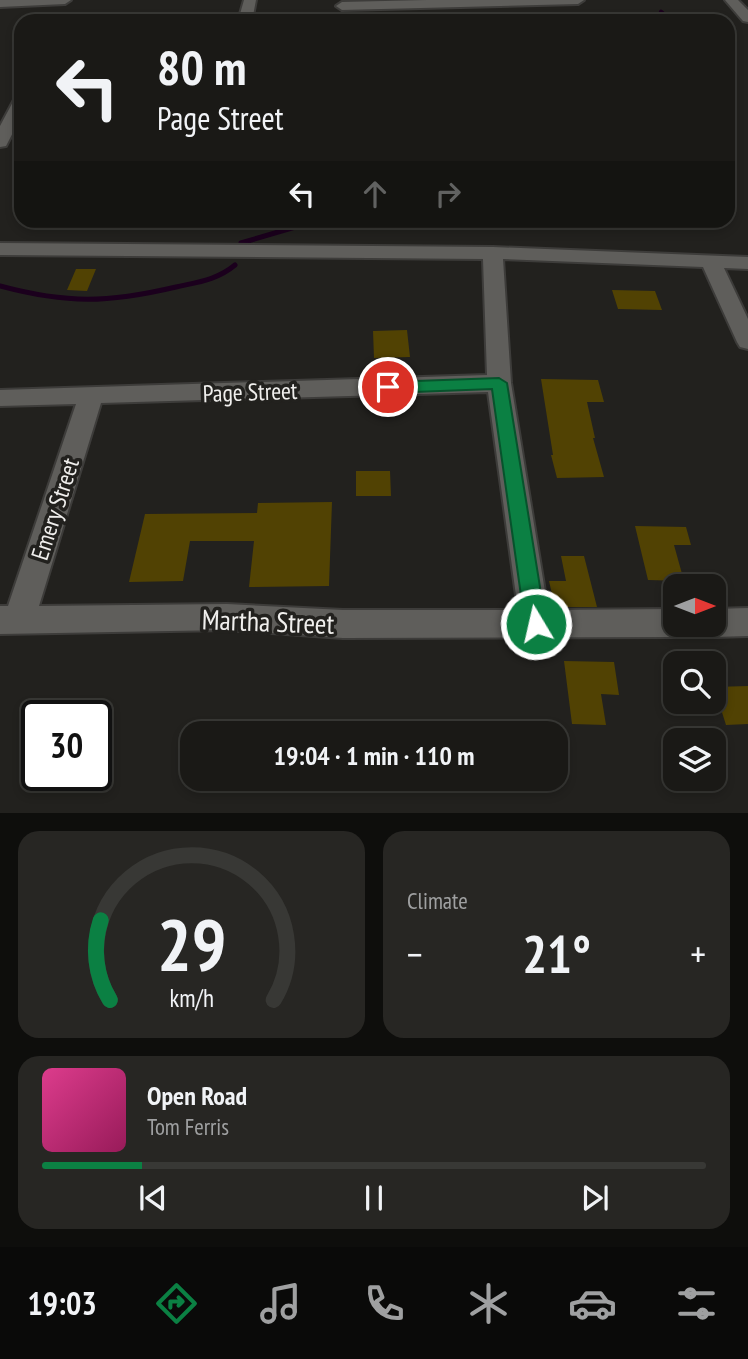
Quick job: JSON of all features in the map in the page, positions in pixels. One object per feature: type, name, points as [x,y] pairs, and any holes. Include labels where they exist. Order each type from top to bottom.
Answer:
[{"type":"street","points":[[342,3],[578,0]]},
{"type":"street","points":[[731,0],[748,18]]},
{"type":"street","points":[[0,4],[71,4]]},
{"type":"street","points":[[0,142],[14,118]]},
{"type":"street","points":[[0,249],[493,253],[748,263]]},
{"type":"street","points":[[493,253],[499,383],[536,624]]},
{"type":"street","points":[[711,263],[748,342]]},
{"type":"street","name":"Page Street","points":[[0,398],[499,383]]},
{"type":"street","name":"Emery Street","points":[[10,620],[91,397]]},
{"type":"street","name":"Martha Street","points":[[10,620],[228,617],[343,624],[663,623]]},
{"type":"street","points":[[726,623],[748,622]]},
{"type":"building","points":[[76,269],[96,269],[87,291],[67,290]]},
{"type":"building","points":[[612,290],[655,291],[662,310],[618,309]]},
{"type":"building","points":[[407,330],[410,357],[374,358],[373,331]]},
{"type":"building","points":[[541,379],[598,380],[604,402],[587,402],[593,438],[604,477],[557,478],[551,455]]},
{"type":"building","points":[[356,471],[390,471],[391,496],[356,496]]},
{"type":"building","points":[[332,502],[329,586],[249,587],[254,541],[190,541],[183,581],[129,582],[145,514],[257,513],[258,503]]},
{"type":"building","points":[[635,526],[686,527],[691,545],[674,545],[682,574],[663,574],[663,580],[648,580]]},
{"type":"building","points":[[561,556],[584,556],[597,607],[555,607],[549,581],[566,581]]},
{"type":"building","points":[[564,661],[614,662],[619,695],[601,694],[606,725],[572,724]]},
{"type":"building","points":[[748,686],[748,724],[726,725],[723,714],[726,714],[726,687]]},
{"type":"waterway","points":[[241,243],[292,228]]},
{"type":"waterway","points":[[0,286],[46,296],[108,298],[200,282],[235,265]]},
{"type":"route","points":[[388,387],[499,383],[536,624]]}]
